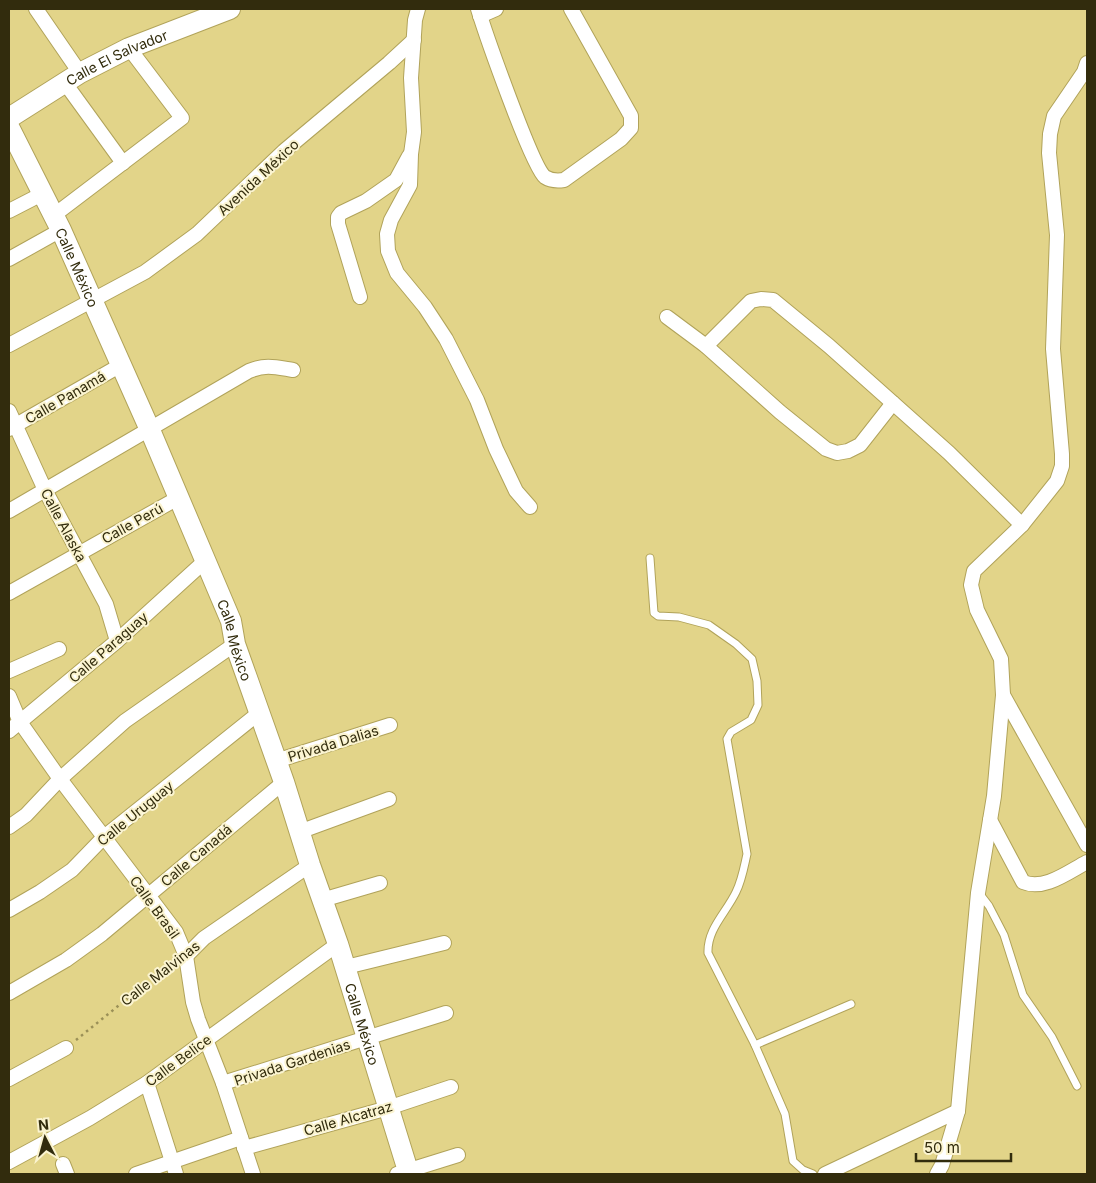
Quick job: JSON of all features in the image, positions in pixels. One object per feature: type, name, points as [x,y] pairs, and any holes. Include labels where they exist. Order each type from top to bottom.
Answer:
[{"type":"street","points":[[36,9],[73,78],[123,163]]},
{"type":"street","name":"Calle El Salvador","points":[[9,118],[73,78],[129,48],[230,9]]},
{"type":"street","points":[[418,9],[411,78],[414,132],[410,154],[410,185],[391,220],[388,234],[388,251],[397,274],[425,306],[446,340],[477,400],[496,449],[516,491],[530,507]]},
{"type":"street","points":[[496,9],[479,12],[527,143],[544,176],[554,181],[564,180],[621,139],[631,128],[631,116],[571,9]]},
{"type":"street","name":"Avenida México","points":[[9,345],[145,272],[197,234],[284,151],[390,63],[414,40]]},
{"type":"street","points":[[9,260],[57,223],[123,163],[182,118],[129,48]]},
{"type":"street","points":[[937,1174],[942,1166],[958,1112],[978,893],[994,796],[1003,695],[1001,659],[977,610],[971,585],[974,571],[1022,526],[1057,481],[1062,466],[1053,349],[1057,235],[1050,134],[1054,116],[1084,72],[1087,63]]},
{"type":"street","name":"Calle México","points":[[9,127],[57,223],[92,300],[150,430],[231,621],[235,644],[346,967],[368,1037],[405,1173]]},
{"type":"street","points":[[360,296],[338,224],[338,217],[341,213],[366,201],[396,180],[410,154]]},
{"type":"street","points":[[9,211],[42,194]]},
{"type":"street","points":[[706,346],[751,301],[761,299],[773,300],[830,346],[949,453],[1022,526]]},
{"type":"street","points":[[667,317],[706,346],[780,412],[826,449],[837,453],[848,451],[860,445],[893,403]]},
{"type":"street","name":"Calle Panamá","points":[[12,427],[121,365]]},
{"type":"street","points":[[9,511],[260,366],[293,370]]},
{"type":"street","name":"Calle Alaska","points":[[9,411],[12,427],[106,604],[117,641]]},
{"type":"street","name":"Calle Perú","points":[[9,594],[178,498]]},
{"type":"street","name":"Calle Paraguay","points":[[14,726],[117,641],[205,561]]},
{"type":"street","points":[[9,827],[26,815],[60,780],[125,721],[235,644]]},
{"type":"street","points":[[9,671],[59,649]]},
{"type":"street","points":[[1003,695],[1087,845]]},
{"type":"street","name":"Calle Brasil","points":[[9,696],[14,726],[60,780],[176,932],[186,956],[193,1002],[223,1083],[253,1174]]},
{"type":"street","name":"Calle Uruguay","points":[[9,910],[72,870],[104,837],[259,713]]},
{"type":"street","name":"Privada Dalias","points":[[276,760],[390,725]]},
{"type":"street","name":"Calle Canadá","points":[[9,993],[66,960],[102,934],[284,782]]},
{"type":"street","points":[[299,832],[389,800]]},
{"type":"street","points":[[990,820],[1023,882],[1032,886],[1042,884],[1087,862]]},
{"type":"street","name":"Calle Malvinas","points":[[186,956],[204,938],[310,865]]},
{"type":"street","points":[[322,900],[380,883]]},
{"type":"street","points":[[346,967],[444,943]]},
{"type":"street","name":"Calle Belice","points":[[9,1162],[90,1118],[146,1083],[338,944]]},
{"type":"street","name":"Privada Gardenias","points":[[223,1083],[446,1013]]},
{"type":"street","points":[[9,1079],[66,1048]]},
{"type":"street","points":[[146,1083],[174,1169]]},
{"type":"street","name":"Calle Alcatraz","points":[[136,1174],[174,1169],[243,1143],[388,1108],[451,1087]]},
{"type":"street","points":[[825,1174],[958,1112]]},
{"type":"street","points":[[405,1173],[458,1155]]},
{"type":"lane","points":[[650,558],[654,613],[658,616],[679,617],[709,625],[736,644],[752,660],[757,681],[758,705],[751,720],[731,732],[727,739],[746,854],[744,871],[736,893],[710,934],[707,943],[708,953],[755,1045],[785,1114],[793,1161],[803,1170],[814,1174]]},
{"type":"lane","points":[[978,893],[989,906],[1004,934],[1023,995],[1052,1037],[1077,1086]]},
{"type":"lane","points":[[755,1045],[851,1004]]},
{"type":"path","name":"Calle Malvinas","points":[[66,1048],[133,994],[186,956]]}]
